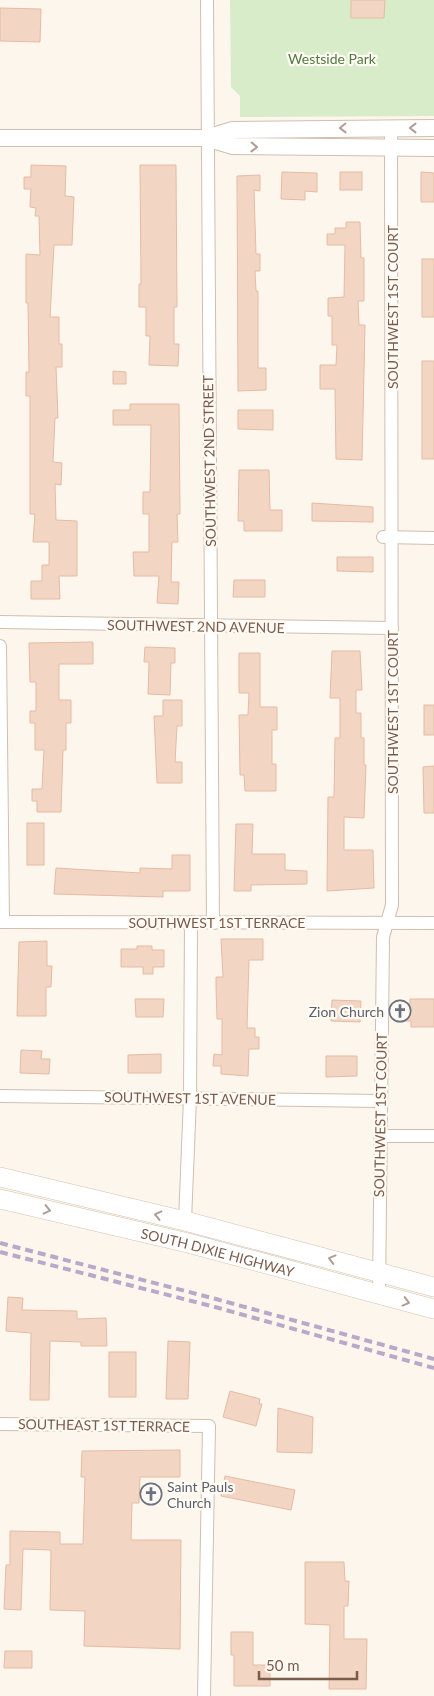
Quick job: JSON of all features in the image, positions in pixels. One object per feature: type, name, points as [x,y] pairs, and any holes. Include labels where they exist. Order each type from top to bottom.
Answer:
[{"type":"main road","name":"SOUTH DIXIE HIGHWAY","points":[[0,1177],[185,1221],[434,1287]]},
{"type":"main road","name":"SOUTH DIXIE HIGHWAY","points":[[0,1199],[188,1243],[434,1309]]},
{"type":"street","name":"SOUTHWEST 2ND STREET","points":[[207,0],[206,138],[213,922]]},
{"type":"street","name":"SOUTHWEST 1ST COURT","points":[[378,1294],[383,937],[392,905],[392,628],[387,538],[391,128]]},
{"type":"street","points":[[206,138],[233,130],[434,128]]},
{"type":"street","points":[[0,138],[206,138],[233,146],[434,148]]},
{"type":"street","points":[[387,538],[434,538]]},
{"type":"street","name":"SOUTHWEST 2ND AVENUE","points":[[0,622],[211,627],[392,628]]},
{"type":"street","points":[[0,646],[1,922]]},
{"type":"street","name":"SOUTHWEST 1ST TERRACE","points":[[1,922],[434,923]]},
{"type":"street","points":[[185,1221],[190,1098],[191,922]]},
{"type":"street","name":"SOUTHWEST 1ST AVENUE","points":[[0,1096],[380,1101]]},
{"type":"street","points":[[380,1136],[434,1136]]},
{"type":"street","name":"SOUTHEAST 1ST TERRACE","points":[[0,1424],[209,1426],[204,1696]]},
{"type":"green space","name":"Westside Park","points":[[230,0],[434,0],[434,116],[240,117],[240,96],[231,87]]},
{"type":"building","points":[[351,0],[385,0],[384,18],[351,18]]},
{"type":"building","points":[[0,8],[41,9],[40,42],[0,41]]},
{"type":"building","points":[[31,165],[66,166],[65,196],[74,197],[72,245],[54,245],[50,317],[59,317],[59,344],[62,344],[62,367],[56,367],[58,418],[55,418],[53,462],[62,463],[61,485],[55,484],[56,520],[77,521],[77,576],[59,576],[60,599],[31,599],[31,581],[42,581],[42,565],[49,565],[49,542],[33,542],[35,514],[30,514],[30,396],[26,396],[26,372],[29,372],[26,254],[40,255],[39,216],[35,216],[36,208],[30,207],[31,189],[24,189],[24,177],[31,177]]},
{"type":"building","points":[[140,165],[176,165],[177,307],[174,307],[174,344],[179,344],[178,366],[149,365],[150,336],[146,336],[146,307],[139,307],[139,284],[141,284]]},
{"type":"building","points":[[282,172],[317,173],[317,192],[305,191],[305,200],[281,199]]},
{"type":"building","points":[[340,172],[362,172],[362,190],[340,190]]},
{"type":"building","points":[[421,172],[434,173],[434,202],[421,202]]},
{"type":"building","points":[[260,175],[260,191],[254,190],[256,254],[260,254],[260,271],[255,271],[256,291],[258,291],[258,368],[266,368],[266,390],[238,391],[237,176]]},
{"type":"building","points":[[346,222],[360,222],[361,258],[364,258],[364,301],[358,301],[359,325],[365,325],[362,460],[336,459],[335,389],[320,389],[320,365],[336,365],[337,345],[332,345],[332,316],[328,316],[328,298],[344,297],[345,245],[327,245],[327,234],[335,234],[335,228],[346,228]]},
{"type":"building","points":[[422,259],[434,259],[434,317],[422,317]]},
{"type":"building","points":[[422,361],[434,361],[434,459],[422,459]]},
{"type":"building","points":[[113,371],[126,372],[126,384],[113,384]]},
{"type":"building","points":[[130,404],[179,404],[180,514],[177,514],[178,542],[172,542],[171,582],[179,582],[178,604],[157,603],[159,576],[134,576],[133,552],[149,552],[149,514],[143,514],[143,492],[150,492],[151,425],[113,425],[113,410],[130,410]]},
{"type":"building","points":[[238,410],[273,410],[273,430],[238,429]]},
{"type":"building","points":[[239,470],[269,470],[270,510],[282,510],[282,531],[244,531],[244,521],[238,521]]},
{"type":"building","points":[[312,503],[373,507],[373,522],[312,521]]},
{"type":"building","points":[[337,557],[373,557],[373,572],[337,571]]},
{"type":"building","points":[[234,580],[265,580],[265,597],[233,597]]},
{"type":"building","points":[[93,642],[93,664],[59,664],[59,700],[71,700],[71,723],[66,723],[66,750],[63,750],[61,812],[37,812],[37,801],[32,801],[32,789],[42,789],[44,750],[35,750],[35,723],[30,723],[30,711],[36,711],[36,682],[30,682],[29,643]]},
{"type":"building","points":[[145,647],[175,648],[175,663],[171,663],[170,695],[148,694],[149,662],[144,662]]},
{"type":"building","points":[[332,651],[360,651],[362,690],[356,690],[356,713],[361,713],[361,738],[364,738],[364,765],[366,765],[364,818],[344,817],[344,850],[373,850],[374,888],[327,891],[328,797],[334,797],[335,738],[340,738],[340,698],[330,698]]},
{"type":"building","points":[[239,653],[260,653],[260,707],[277,707],[277,730],[272,730],[272,764],[276,764],[276,791],[245,791],[244,775],[240,775],[239,715],[248,715],[249,693],[239,693]]},
{"type":"building","points":[[163,700],[182,700],[182,726],[177,726],[175,762],[182,762],[182,783],[157,783],[154,716],[163,716]]},
{"type":"building","points":[[424,705],[434,705],[434,735],[424,735]]},
{"type":"building","points":[[434,766],[434,813],[424,813],[423,767]]},
{"type":"building","points":[[27,823],[44,823],[44,865],[27,865]]},
{"type":"building","points":[[236,824],[253,824],[252,854],[285,854],[285,870],[307,871],[307,884],[251,885],[251,891],[234,891]]},
{"type":"building","points":[[172,855],[190,855],[190,891],[163,891],[163,897],[54,894],[56,868],[140,873],[140,868],[172,869]]},
{"type":"building","points":[[221,939],[263,939],[263,960],[249,960],[247,1028],[255,1028],[255,1037],[259,1037],[259,1049],[249,1049],[248,1076],[221,1074],[221,1066],[213,1066],[214,1054],[222,1055],[222,1019],[217,1019],[216,987],[216,977],[223,977]]},
{"type":"building","points":[[47,941],[47,966],[52,966],[51,987],[46,987],[46,1016],[17,1016],[19,942]]},
{"type":"building","points":[[137,946],[152,946],[152,950],[164,950],[164,967],[153,967],[153,974],[143,974],[143,967],[121,967],[121,949],[137,949]]},
{"type":"building","points":[[135,999],[164,999],[163,1017],[136,1017]]},
{"type":"building","points":[[410,999],[434,999],[434,1027],[411,1027],[411,1021],[400,1021],[400,1004],[410,1004]]},
{"type":"building","points":[[332,1000],[361,1001],[360,1022],[331,1021]]},
{"type":"building","points":[[21,1050],[42,1051],[41,1059],[50,1059],[49,1074],[20,1073]]},
{"type":"building","points":[[161,1054],[161,1073],[128,1073],[128,1055]]},
{"type":"building","points":[[326,1056],[357,1056],[357,1076],[326,1077]]},
{"type":"building","points":[[8,1297],[23,1298],[22,1310],[77,1311],[77,1319],[106,1318],[107,1346],[81,1346],[81,1342],[50,1341],[49,1400],[30,1400],[31,1333],[6,1331]]},
{"type":"building","points":[[168,1341],[190,1342],[188,1399],[166,1399]]},
{"type":"building","points":[[109,1352],[136,1352],[136,1397],[109,1397]]},
{"type":"building","points":[[230,1391],[260,1399],[259,1404],[262,1404],[256,1426],[223,1417]]},
{"type":"building","points":[[278,1408],[313,1417],[312,1453],[277,1452]]},
{"type":"building","points":[[180,1450],[180,1477],[140,1477],[139,1503],[132,1503],[131,1540],[181,1540],[180,1649],[84,1646],[85,1611],[50,1610],[51,1550],[23,1549],[21,1610],[4,1609],[6,1565],[10,1565],[10,1531],[60,1532],[60,1544],[83,1544],[85,1477],[81,1477],[82,1451]]},
{"type":"building","points":[[225,1476],[295,1490],[291,1510],[221,1496]]},
{"type":"building","points":[[305,1562],[344,1562],[345,1581],[349,1581],[348,1606],[344,1606],[344,1639],[367,1639],[366,1689],[329,1689],[330,1625],[305,1624]]},
{"type":"building","points":[[231,1632],[253,1632],[253,1665],[270,1665],[270,1686],[234,1686],[234,1655],[231,1655]]},
{"type":"building","points":[[5,1651],[32,1651],[32,1668],[4,1668]]},
{"type":"railway","points":[[0,1243],[216,1299],[434,1359]]},
{"type":"railway","points":[[0,1252],[215,1307],[434,1368]]},
{"type":"place","name":"Zion Church","points":[[400,1011]]},
{"type":"place","name":"Saint Pauls Church","points":[[151,1494]]}]
